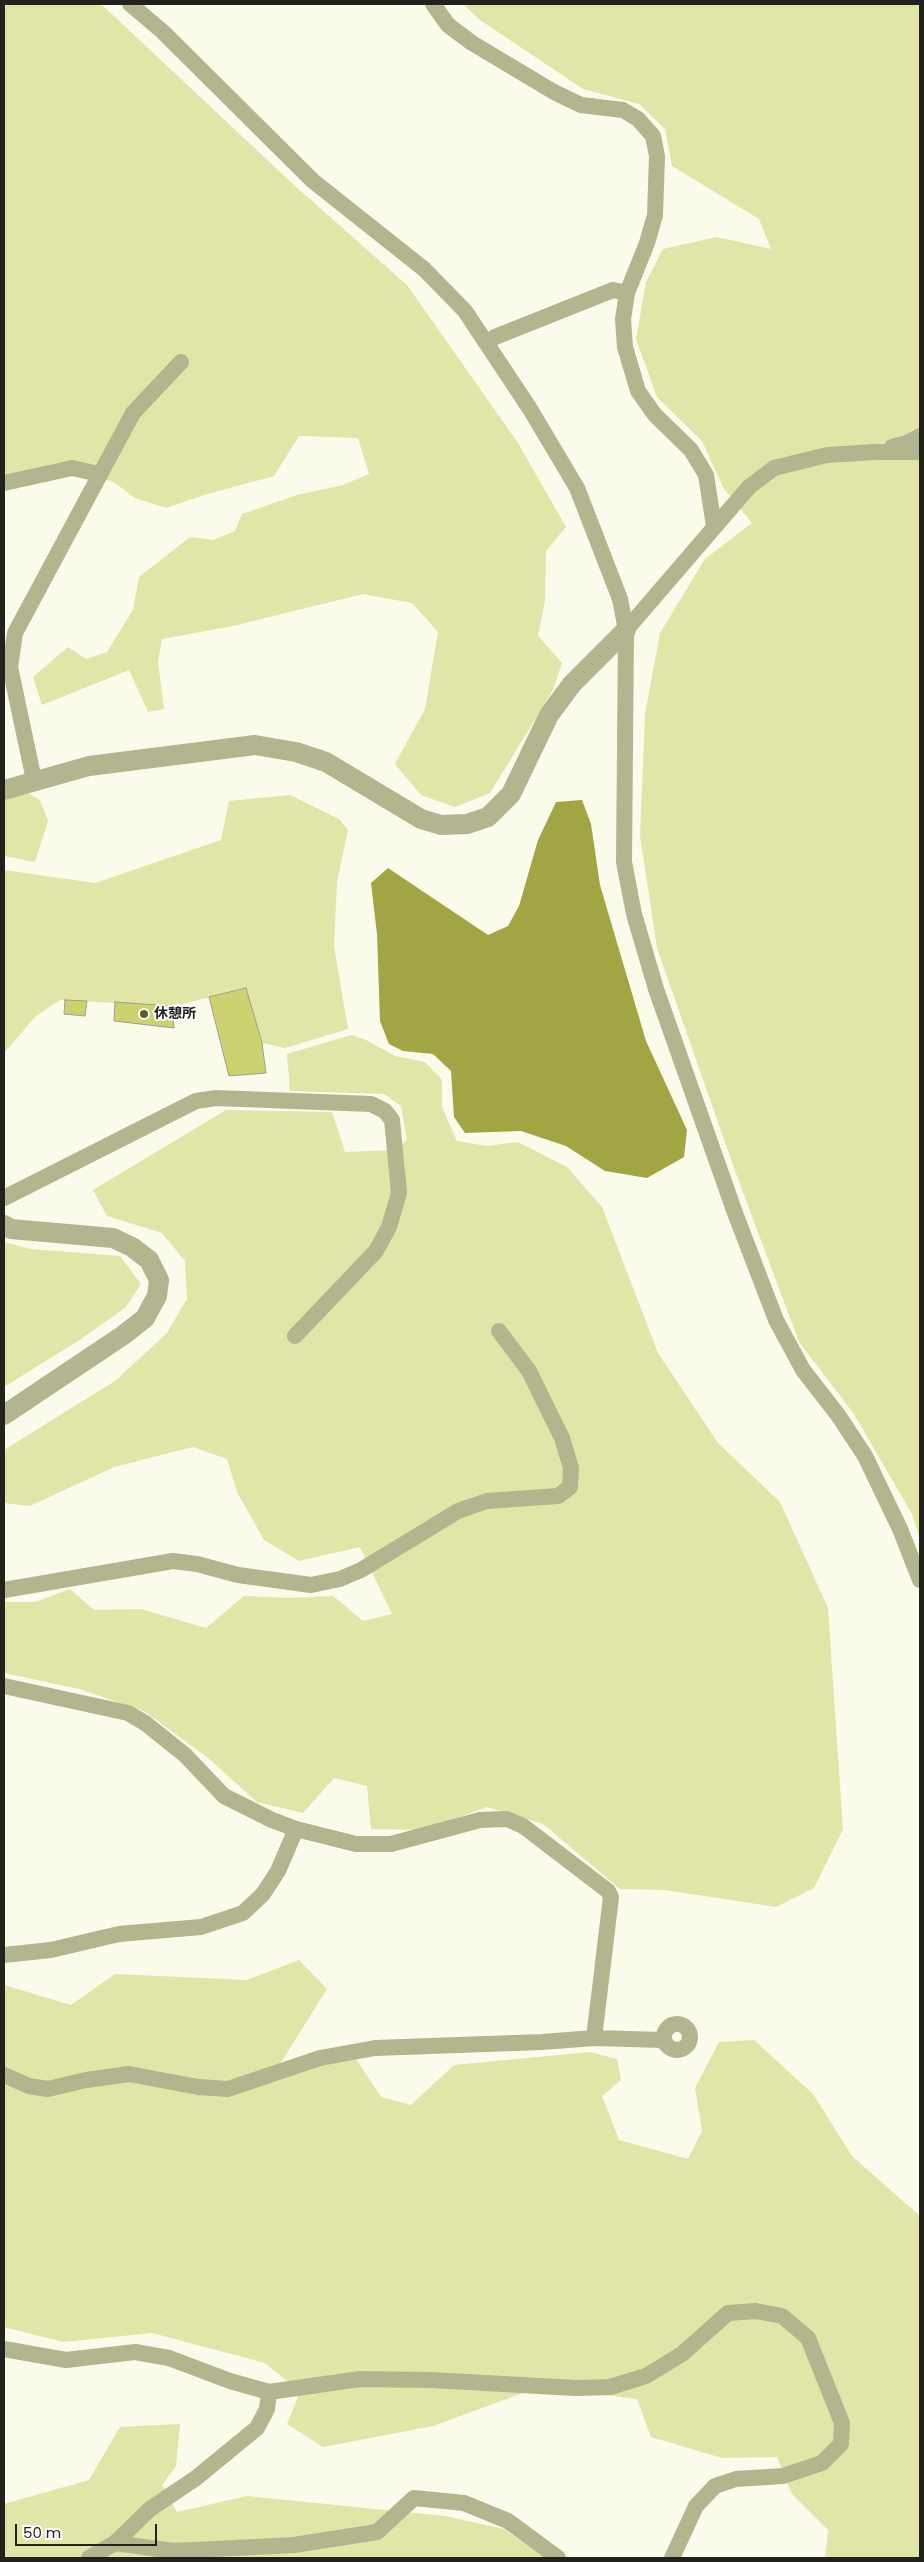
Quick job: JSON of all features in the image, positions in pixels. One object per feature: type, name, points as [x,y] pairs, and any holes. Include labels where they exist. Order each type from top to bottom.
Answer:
[{"type":"street","points":[[130,4],[162,31],[313,181],[424,269],[465,311],[530,409],[577,488],[620,598],[626,630],[624,862],[634,914],[656,989],[735,1213],[776,1320],[803,1370],[838,1415],[865,1456],[900,1529],[920,1580]]},
{"type":"street","points":[[433,4],[448,25],[464,37],[554,92],[580,105],[623,110],[638,119],[653,136],[657,156],[655,215],[647,243],[627,292],[623,319],[625,346],[638,391],[655,415],[691,450],[706,475],[714,526]]},
{"type":"street","points":[[486,343],[495,337],[613,290],[627,292]]},
{"type":"street","points":[[34,780],[10,667],[15,633],[133,413],[181,362]]},
{"type":"street","points":[[876,452],[907,443],[920,436]]},
{"type":"street","points":[[4,790],[89,766],[255,745],[296,752],[326,762],[421,819],[440,825],[466,824],[488,817],[511,794],[549,715],[572,684],[626,630],[749,487],[774,468],[827,455],[920,452]]},
{"type":"street","points":[[4,483],[72,468],[99,474]]},
{"type":"street","points":[[4,1198],[196,1101],[216,1098],[371,1104],[385,1111],[392,1120],[399,1193],[389,1227],[376,1251],[295,1336]]},
{"type":"street","points":[[4,1226],[11,1229],[113,1238],[132,1247],[149,1260],[159,1280],[157,1296],[145,1318],[114,1342],[4,1415]]},
{"type":"street","points":[[4,1590],[173,1561],[197,1564],[238,1575],[311,1585],[340,1580],[361,1570],[458,1511],[488,1501],[558,1496],[570,1487],[571,1468],[562,1438],[529,1372],[499,1331]]},
{"type":"street","points":[[4,1686],[128,1713],[145,1723],[185,1755],[224,1796],[272,1820],[296,1829],[356,1844],[391,1844],[480,1820],[507,1819],[523,1826],[608,1891],[611,1897],[594,2038]]},
{"type":"street","points":[[4,1955],[51,1950],[119,1934],[201,1927],[243,1913],[263,1894],[278,1871],[296,1829]]},
{"type":"street","points":[[4,2075],[28,2086],[48,2088],[129,2074],[198,2087],[228,2089],[320,2058],[375,2048],[542,2042],[594,2038],[664,2040]]},
{"type":"street","points":[[4,2349],[66,2360],[135,2352],[168,2358],[230,2381],[270,2392],[360,2379],[610,2387],[646,2376],[682,2354],[728,2312],[756,2311],[782,2316],[808,2338],[842,2423],[841,2444],[822,2463],[783,2476],[736,2479],[715,2486],[696,2506],[672,2558]]},
{"type":"street","points":[[89,2558],[114,2543],[150,2509],[196,2478],[256,2428],[267,2408],[270,2392]]},
{"type":"street","points":[[114,2543],[173,2551],[303,2543],[377,2532],[414,2498],[464,2503],[508,2521],[558,2558]]},
{"type":"green space","points":[[4,4],[101,4],[295,186],[407,285],[518,443],[566,527],[546,551],[545,601],[538,636],[562,663],[553,690],[490,793],[455,807],[421,795],[395,764],[425,709],[438,632],[412,603],[363,594],[233,626],[162,639],[158,662],[164,709],[148,712],[129,670],[42,705],[33,677],[68,647],[86,659],[107,652],[133,610],[139,577],[190,537],[213,540],[235,531],[242,514],[297,495],[343,485],[369,474],[358,438],[299,436],[274,476],[204,495],[166,508],[135,498],[115,483],[60,462],[12,475],[4,485]]},
{"type":"green space","points":[[463,4],[920,4],[920,1539],[912,1514],[854,1414],[799,1342],[734,1168],[657,948],[640,836],[645,714],[660,633],[705,559],[752,523],[724,489],[702,441],[657,397],[636,339],[646,282],[663,249],[717,237],[771,249],[759,219],[672,166],[665,129],[639,104],[583,89],[480,20]]},
{"type":"green space","points":[[4,779],[40,800],[48,821],[35,862],[4,856]]},
{"type":"green space","points":[[290,795],[339,819],[348,830],[337,882],[334,946],[348,1029],[285,1048],[262,1043],[246,988],[175,1006],[60,1000],[36,1016],[4,1053],[4,870],[95,883],[221,840],[229,801]]},
{"type":"green space","points":[[351,1035],[366,1040],[395,1056],[425,1062],[442,1080],[442,1107],[457,1141],[487,1146],[518,1142],[567,1167],[602,1207],[658,1353],[718,1443],[780,1502],[828,1608],[843,1829],[814,1888],[776,1907],[665,1890],[620,1889],[543,1824],[487,1807],[423,1830],[371,1829],[367,1786],[334,1778],[303,1813],[257,1802],[208,1758],[144,1711],[79,1689],[4,1673],[4,1602],[35,1602],[70,1589],[94,1610],[141,1609],[206,1628],[244,1596],[291,1598],[333,1596],[363,1621],[392,1614],[360,1547],[299,1561],[264,1540],[237,1492],[227,1459],[193,1447],[114,1467],[30,1506],[4,1503],[4,1450],[115,1381],[167,1333],[187,1299],[185,1261],[162,1233],[107,1216],[93,1190],[226,1110],[332,1112],[345,1152],[394,1150],[407,1140],[401,1106],[384,1094],[290,1091],[287,1054]]},
{"type":"green space","points":[[4,1242],[30,1249],[120,1256],[141,1284],[125,1308],[78,1341],[4,1387]]},
{"type":"green space","points":[[299,1960],[327,1989],[270,2080],[314,2066],[356,2059],[381,2097],[411,2105],[454,2065],[590,2052],[617,2059],[621,2080],[602,2096],[619,2140],[688,2159],[702,2131],[695,2088],[719,2042],[754,2040],[813,2094],[852,2156],[920,2216],[920,2558],[825,2558],[828,2530],[792,2494],[777,2457],[722,2458],[651,2437],[637,2399],[605,2395],[523,2393],[433,2426],[323,2447],[287,2424],[300,2392],[265,2363],[152,2333],[63,2342],[4,2327],[4,1985],[71,2005],[115,1974],[247,1980]]},
{"type":"green space","points":[[180,2424],[176,2466],[162,2485],[177,2512],[247,2496],[445,2516],[504,2529],[545,2558],[4,2558],[4,2504],[89,2480],[120,2427]]},
{"type":"shaded area","points":[[582,800],[591,824],[600,885],[646,1041],[687,1130],[684,1157],[647,1178],[605,1171],[566,1146],[521,1131],[465,1133],[454,1117],[451,1071],[433,1054],[403,1051],[389,1044],[380,1021],[377,934],[371,883],[388,868],[488,935],[508,926],[519,906],[538,840],[556,802]]},
{"type":"building","points":[[246,988],[262,1043],[266,1073],[229,1076],[209,997]]},
{"type":"building","points":[[65,1000],[87,1001],[85,1016],[64,1014]]},
{"type":"building","name":"休憩所","points":[[115,1002],[172,1006],[174,1028],[114,1021]]},
{"type":"place","name":"休憩所","points":[[144,1014]]}]
